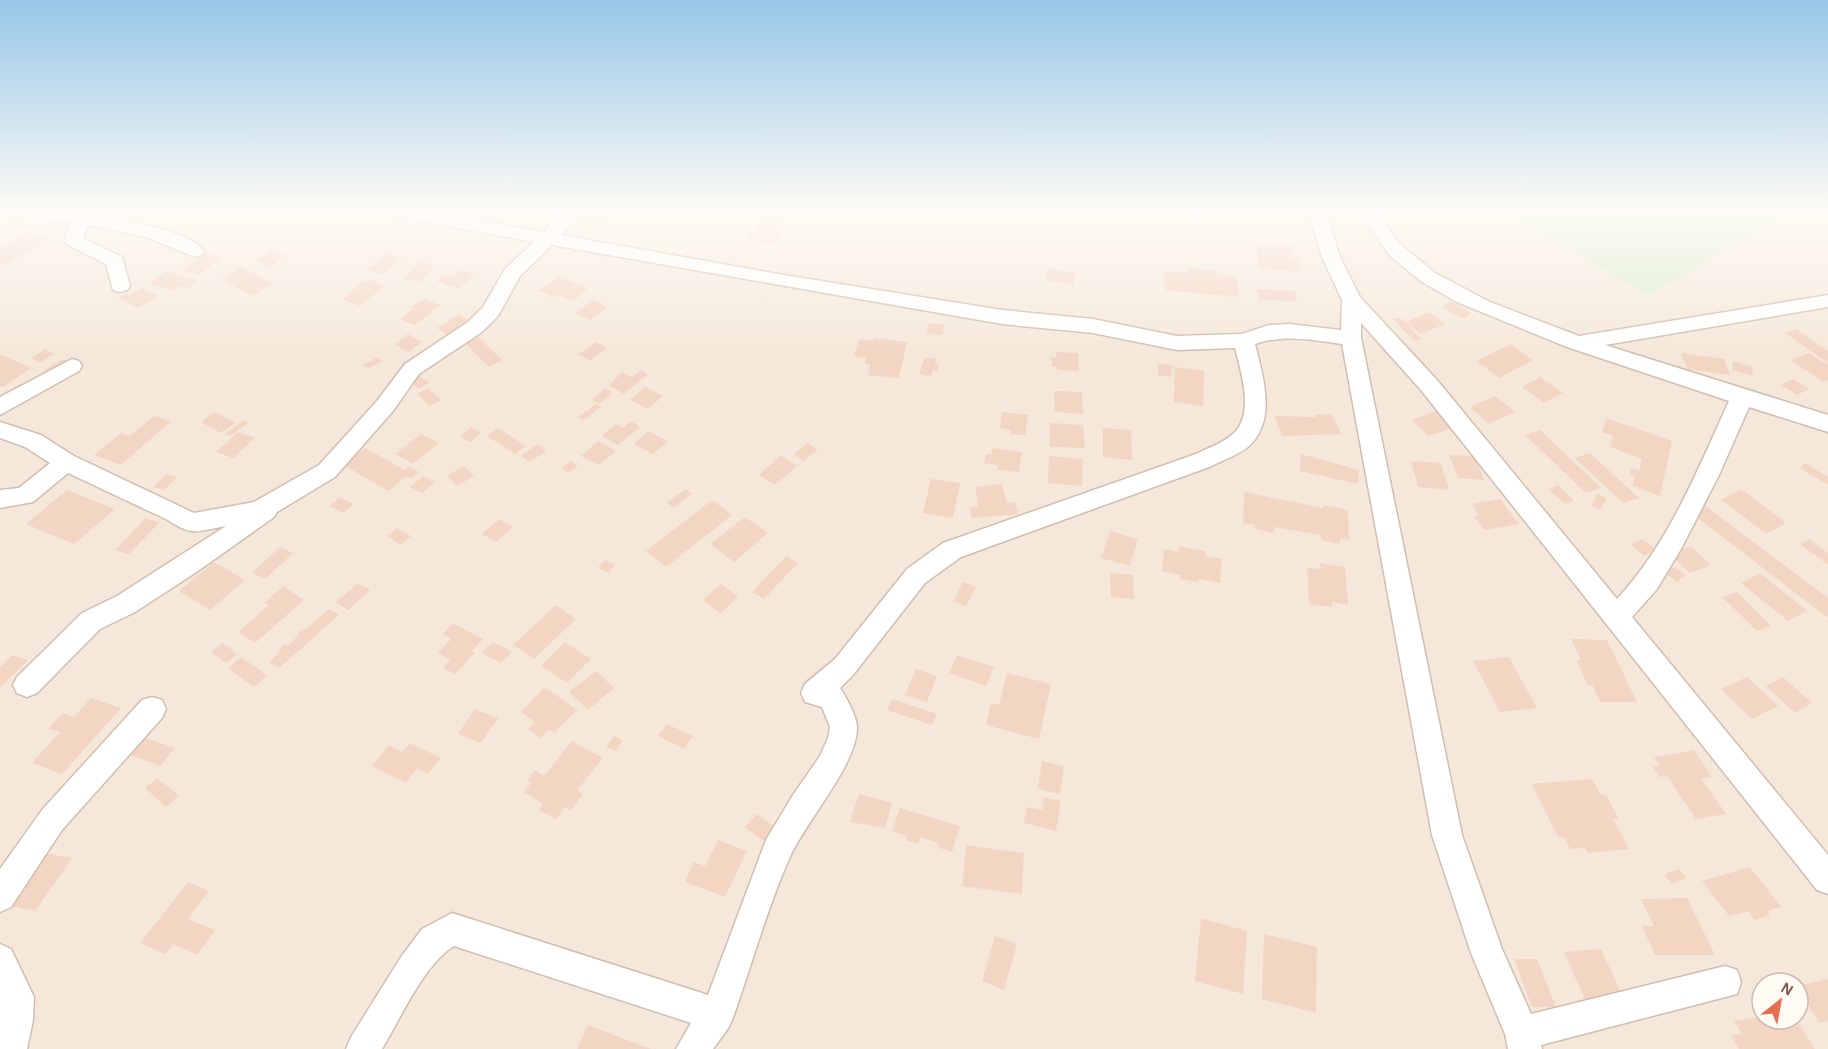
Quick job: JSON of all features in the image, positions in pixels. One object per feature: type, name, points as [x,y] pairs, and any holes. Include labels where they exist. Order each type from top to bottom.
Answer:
[{"type":"street","points":[[107,257],[115,261],[120,286]]},
{"type":"street","points":[[27,685],[91,621],[126,604],[180,570],[280,500],[327,471],[385,406],[412,369],[475,327],[491,311],[512,273],[529,257]]},
{"type":"street","points":[[657,257],[886,299],[1002,317],[1093,326],[1177,343],[1244,341],[1269,332],[1288,331],[1351,338]]},
{"type":"street","points":[[1331,257],[1352,300],[1429,385],[1828,879]]},
{"type":"street","points":[[1404,257],[1417,268],[1484,307],[1575,343],[1632,365],[1813,417],[1828,424]]},
{"type":"street","points":[[1352,300],[1351,338],[1447,835],[1487,953],[1524,1041],[1725,982]]},
{"type":"street","points":[[1575,343],[1828,301]]},
{"type":"street","points":[[693,1049],[717,1015],[777,851],[803,805],[831,765],[842,738],[844,727],[831,698],[815,693],[844,667],[916,576],[952,550],[1204,460],[1243,439],[1250,428],[1256,396],[1244,341]]},
{"type":"street","points":[[0,407],[72,366]]},
{"type":"street","points":[[1616,616],[1648,582],[1672,542],[1707,475],[1742,397]]},
{"type":"street","points":[[0,430],[33,441],[66,462],[176,513],[191,523],[258,510],[280,500]]},
{"type":"street","points":[[0,499],[25,496],[66,462]]},
{"type":"street","points":[[0,896],[52,820],[152,709]]},
{"type":"street","points":[[363,1049],[412,968],[433,940],[452,929],[717,1015]]},
{"type":"street","points":[[0,960],[4,973],[17,991],[16,1028],[10,1049]]},
{"type":"shaded area","points":[[0,257],[1828,257],[1828,1049],[0,1049]]},
{"type":"green space","points":[[1583,257],[1713,257],[1648,295]]},
{"type":"building","points":[[0,257],[18,257],[5,265],[0,263]]},
{"type":"building","points":[[200,257],[222,258],[198,275],[182,270]]},
{"type":"building","points":[[260,257],[284,257],[270,267],[255,261]]},
{"type":"building","points":[[382,257],[402,258],[383,274],[367,270]]},
{"type":"building","points":[[1258,257],[1299,257],[1301,272],[1259,268]]},
{"type":"building","points":[[419,262],[435,265],[420,282],[404,279]]},
{"type":"building","points":[[241,267],[273,283],[253,296],[221,279]]},
{"type":"building","points":[[1048,268],[1076,273],[1073,285],[1045,280]]},
{"type":"building","points":[[1187,268],[1217,270],[1217,275],[1237,277],[1239,297],[1165,290],[1164,271],[1187,273]]},
{"type":"building","points":[[461,270],[475,274],[459,289],[436,281],[443,275],[451,278]]},
{"type":"building","points":[[166,271],[198,280],[188,288],[181,286],[174,291],[149,283]]},
{"type":"building","points":[[559,277],[588,288],[573,301],[538,291]]},
{"type":"building","points":[[370,279],[386,286],[359,306],[343,299],[363,281]]},
{"type":"building","points":[[143,288],[158,296],[138,308],[118,298],[126,293],[130,295]]},
{"type":"building","points":[[1256,289],[1295,291],[1297,301],[1259,300]]},
{"type":"building","points":[[425,299],[441,305],[415,325],[400,319],[414,308],[411,307]]},
{"type":"building","points":[[593,300],[608,307],[590,320],[575,313]]},
{"type":"building","points":[[1451,301],[1471,313],[1463,319],[1442,307]]},
{"type":"building","points":[[1429,312],[1445,324],[1421,334],[1406,322]]},
{"type":"building","points":[[459,314],[472,323],[449,337],[437,328]]},
{"type":"building","points":[[1400,318],[1421,339],[1414,341],[1393,319]]},
{"type":"building","points":[[928,323],[944,324],[943,335],[926,333]]},
{"type":"building","points":[[1796,329],[1828,351],[1828,363],[1785,333]]},
{"type":"building","points":[[408,334],[422,342],[408,352],[395,344]]},
{"type":"building","points":[[478,337],[502,360],[489,367],[465,343]]},
{"type":"building","points":[[874,338],[907,342],[899,378],[868,375],[870,364],[865,364],[866,358],[854,356],[859,339],[873,340]]},
{"type":"building","points":[[596,342],[607,348],[590,361],[579,354]]},
{"type":"building","points":[[1511,344],[1533,360],[1499,378],[1476,361]]},
{"type":"building","points":[[45,349],[54,354],[40,363],[32,358]]},
{"type":"building","points":[[1056,352],[1078,353],[1079,371],[1057,370],[1057,367],[1052,367],[1051,357],[1056,357]]},
{"type":"building","points":[[1681,353],[1724,359],[1730,375],[1687,369]]},
{"type":"building","points":[[1809,353],[1828,365],[1828,380],[1823,382],[1791,360]]},
{"type":"building","points":[[2,355],[31,368],[3,387],[0,386],[0,357]]},
{"type":"building","points":[[378,357],[382,361],[367,369],[363,365]]},
{"type":"building","points":[[925,357],[936,359],[935,364],[939,365],[938,371],[933,370],[931,376],[919,374]]},
{"type":"building","points":[[62,359],[69,362],[48,375],[42,372]]},
{"type":"building","points":[[1733,361],[1753,367],[1752,376],[1732,370]]},
{"type":"building","points":[[1158,363],[1172,365],[1171,377],[1158,375]]},
{"type":"building","points":[[1175,367],[1204,371],[1203,406],[1174,402]]},
{"type":"building","points":[[641,370],[648,374],[624,394],[609,386],[622,372],[632,377]]},
{"type":"building","points":[[420,376],[429,383],[419,389],[410,382]]},
{"type":"building","points":[[1540,377],[1563,393],[1544,403],[1522,387]]},
{"type":"building","points":[[1793,379],[1809,389],[1797,395],[1781,385]]},
{"type":"building","points":[[645,387],[663,396],[648,409],[630,400]]},
{"type":"building","points":[[428,388],[441,400],[430,406],[417,394]]},
{"type":"building","points":[[605,388],[613,392],[600,404],[592,400]]},
{"type":"building","points":[[1054,391],[1082,392],[1083,414],[1055,412]]},
{"type":"building","points":[[1495,396],[1515,412],[1489,424],[1470,407]]},
{"type":"building","points":[[596,404],[601,407],[584,420],[578,417]]},
{"type":"building","points":[[1436,411],[1453,428],[1429,436],[1412,420]]},
{"type":"building","points":[[215,412],[235,423],[221,433],[201,422]]},
{"type":"building","points":[[1002,412],[1028,415],[1025,435],[1010,434],[1011,430],[1000,428]]},
{"type":"building","points":[[1332,414],[1341,434],[1282,436],[1274,416],[1316,417],[1315,415]]},
{"type":"building","points":[[154,416],[171,421],[121,465],[94,455],[121,433],[130,436]]},
{"type":"building","points":[[1606,418],[1672,441],[1660,496],[1633,486],[1635,477],[1630,475],[1631,468],[1639,471],[1642,459],[1610,447],[1613,436],[1602,432]]},
{"type":"building","points":[[244,420],[249,422],[230,436],[225,434]]},
{"type":"building","points":[[631,421],[640,427],[618,445],[602,436],[616,424],[623,428]]},
{"type":"building","points":[[1050,423],[1083,425],[1085,448],[1050,447]]},
{"type":"building","points":[[471,427],[481,433],[470,442],[460,436]]},
{"type":"building","points":[[498,428],[526,446],[515,454],[487,436]]},
{"type":"building","points":[[1103,428],[1131,430],[1132,460],[1103,457]]},
{"type":"building","points":[[1540,430],[1601,488],[1586,493],[1525,435]]},
{"type":"building","points":[[648,431],[668,441],[653,454],[634,444]]},
{"type":"building","points":[[238,432],[255,438],[233,458],[216,452]]},
{"type":"building","points":[[421,434],[439,443],[413,464],[395,454]]},
{"type":"building","points":[[598,441],[616,451],[599,465],[581,456]]},
{"type":"building","points":[[808,443],[818,450],[803,461],[794,454]]},
{"type":"building","points":[[538,444],[546,451],[530,462],[521,456]]},
{"type":"building","points":[[365,448],[405,470],[409,467],[419,472],[411,479],[406,476],[389,491],[343,465]]},
{"type":"building","points":[[992,448],[1022,452],[1019,472],[998,470],[998,465],[984,463],[986,454],[992,454]]},
{"type":"building","points":[[1590,453],[1639,498],[1623,503],[1575,458]]},
{"type":"building","points":[[1301,454],[1359,470],[1358,484],[1300,471]]},
{"type":"building","points":[[781,455],[797,466],[775,485],[759,475]]},
{"type":"building","points":[[1449,455],[1475,456],[1484,480],[1458,478]]},
{"type":"building","points":[[1049,456],[1083,459],[1082,486],[1048,483]]},
{"type":"building","points":[[571,461],[578,466],[568,473],[561,468]]},
{"type":"building","points":[[1411,461],[1441,463],[1449,490],[1418,487]]},
{"type":"building","points":[[1805,463],[1828,477],[1828,485],[1800,468]]},
{"type":"building","points":[[463,466],[474,476],[457,486],[447,476]]},
{"type":"building","points":[[167,474],[177,477],[164,490],[153,487]]},
{"type":"building","points":[[423,476],[435,482],[422,493],[410,487]]},
{"type":"building","points":[[931,479],[960,483],[953,518],[923,513]]},
{"type":"building","points":[[1002,484],[1007,503],[1015,502],[1018,514],[972,518],[970,507],[978,506],[975,487]]},
{"type":"building","points":[[1558,485],[1574,501],[1565,504],[1548,489]]},
{"type":"building","points":[[686,489],[692,494],[673,508],[667,502]]},
{"type":"building","points":[[1741,489],[1786,523],[1766,534],[1721,500]]},
{"type":"building","points":[[67,490],[115,509],[74,544],[26,524]]},
{"type":"building","points":[[1244,492],[1323,508],[1323,505],[1348,510],[1349,540],[1340,538],[1340,544],[1321,540],[1321,535],[1274,527],[1274,533],[1255,529],[1255,525],[1243,523]]},
{"type":"building","points":[[1598,494],[1607,498],[1600,510],[1591,506]]},
{"type":"building","points":[[340,497],[354,504],[343,513],[329,506]]},
{"type":"building","points":[[1500,499],[1519,524],[1484,530],[1474,516],[1479,515],[1472,504]]},
{"type":"building","points":[[712,500],[732,515],[666,567],[646,551]]},
{"type":"building","points":[[1703,504],[1828,598],[1828,618],[1690,512]]},
{"type":"building","points":[[745,517],[768,533],[734,562],[710,544]]},
{"type":"building","points":[[145,519],[160,522],[129,554],[115,550]]},
{"type":"building","points":[[499,519],[513,527],[496,542],[482,534]]},
{"type":"building","points":[[397,528],[411,536],[401,545],[387,536]]},
{"type":"building","points":[[1110,531],[1138,539],[1130,566],[1101,558]]},
{"type":"building","points":[[1642,539],[1655,549],[1644,556],[1631,545]]},
{"type":"building","points":[[1809,539],[1828,553],[1828,565],[1800,544]]},
{"type":"building","points":[[1179,546],[1205,551],[1205,556],[1222,559],[1220,583],[1199,579],[1198,582],[1180,579],[1181,575],[1162,571],[1164,549],[1178,552]]},
{"type":"building","points":[[1691,546],[1711,565],[1690,573],[1670,554]]},
{"type":"building","points":[[280,547],[293,553],[265,579],[252,573]]},
{"type":"building","points":[[786,556],[798,563],[764,599],[752,592]]},
{"type":"building","points":[[605,560],[615,565],[608,573],[598,568]]},
{"type":"building","points":[[214,562],[245,580],[210,610],[179,591]]},
{"type":"building","points":[[1320,563],[1345,567],[1348,605],[1332,602],[1332,607],[1309,604],[1307,568],[1321,569]]},
{"type":"building","points":[[1674,567],[1686,575],[1677,582],[1665,573]]},
{"type":"building","points":[[1110,573],[1133,575],[1134,599],[1111,597]]},
{"type":"building","points":[[1760,573],[1807,611],[1788,621],[1741,583]]},
{"type":"building","points":[[963,582],[976,587],[966,606],[953,601]]},
{"type":"building","points":[[358,583],[370,590],[348,610],[336,602]]},
{"type":"building","points":[[721,584],[738,597],[720,613],[703,600]]},
{"type":"building","points":[[283,586],[304,600],[255,643],[238,632],[269,605],[264,603]]},
{"type":"building","points":[[1737,592],[1771,626],[1757,631],[1722,597]]},
{"type":"building","points":[[556,605],[576,619],[534,659],[513,645]]},
{"type":"building","points":[[329,609],[339,615],[279,668],[269,662],[280,652],[278,650],[284,644],[287,646],[299,635],[297,634]]},
{"type":"building","points":[[453,623],[483,639],[472,651],[475,653],[455,674],[443,668],[450,660],[438,653],[451,639],[443,634]]},
{"type":"building","points":[[1571,639],[1607,640],[1637,702],[1600,702],[1593,686],[1588,686],[1576,660],[1581,660]]},
{"type":"building","points":[[493,642],[512,652],[501,663],[482,653]]},
{"type":"building","points":[[565,642],[591,659],[567,683],[541,666]]},
{"type":"building","points":[[223,643],[237,654],[226,663],[211,652]]},
{"type":"building","points":[[840,653],[844,657],[811,684],[806,680]]},
{"type":"building","points":[[12,655],[28,660],[0,688],[0,667]]},
{"type":"building","points":[[957,655],[994,667],[986,686],[949,673]]},
{"type":"building","points":[[241,657],[267,675],[254,687],[228,668]]},
{"type":"building","points":[[1509,657],[1537,708],[1500,712],[1473,661]]},
{"type":"building","points":[[916,669],[937,676],[927,702],[905,695]]},
{"type":"building","points":[[596,671],[614,688],[588,710],[569,692]]},
{"type":"building","points":[[1007,673],[1051,684],[1039,739],[986,725],[991,703],[999,705]]},
{"type":"building","points":[[1747,677],[1778,706],[1752,719],[1721,689]]},
{"type":"building","points":[[1783,677],[1812,703],[1795,713],[1766,686]]},
{"type":"building","points":[[545,687],[577,710],[554,733],[549,729],[540,738],[528,729],[535,722],[521,712]]},
{"type":"building","points":[[91,698],[121,708],[62,774],[32,763],[60,732],[48,729],[63,713],[74,717]]},
{"type":"building","points":[[892,699],[937,714],[932,725],[887,710]]},
{"type":"building","points":[[475,709],[498,718],[481,743],[458,734]]},
{"type":"building","points":[[667,724],[693,736],[684,749],[658,736]]},
{"type":"building","points":[[138,735],[175,748],[160,766],[123,752]]},
{"type":"building","points":[[614,736],[623,740],[616,751],[606,747]]},
{"type":"building","points":[[572,741],[603,758],[577,790],[583,794],[571,810],[565,807],[556,819],[539,810],[543,804],[524,792],[531,783],[527,781],[535,770],[544,776]]},
{"type":"building","points":[[410,743],[441,758],[428,774],[417,768],[406,783],[372,766],[389,745],[402,752]]},
{"type":"building","points":[[1694,750],[1712,777],[1701,778],[1726,814],[1696,819],[1667,776],[1660,777],[1653,767],[1660,765],[1654,757]]},
{"type":"building","points":[[1042,761],[1064,766],[1060,794],[1038,789]]},
{"type":"building","points":[[157,778],[179,795],[166,807],[145,788]]},
{"type":"building","points":[[1592,779],[1601,795],[1606,795],[1619,819],[1613,819],[1629,849],[1587,853],[1585,848],[1570,849],[1564,837],[1558,837],[1532,784]]},
{"type":"building","points":[[859,794],[892,803],[885,828],[850,822]]},
{"type":"building","points":[[1044,797],[1061,801],[1056,831],[1024,823],[1027,807],[1042,810]]},
{"type":"building","points":[[900,808],[960,826],[952,852],[937,847],[938,843],[920,837],[918,844],[906,840],[907,836],[892,831]]},
{"type":"building","points":[[757,814],[776,828],[765,842],[745,827]]},
{"type":"building","points":[[718,840],[747,851],[725,897],[685,882],[694,862],[705,866]]},
{"type":"building","points":[[966,845],[1024,853],[1022,894],[962,886]]},
{"type":"building","points":[[45,853],[72,858],[35,911],[8,906]]},
{"type":"building","points":[[1750,867],[1781,907],[1767,911],[1770,915],[1754,920],[1748,911],[1729,916],[1702,881]]},
{"type":"building","points":[[1679,869],[1687,878],[1671,884],[1664,874]]},
{"type":"building","points":[[188,882],[209,891],[188,919],[215,930],[197,955],[173,944],[165,954],[140,943]]},
{"type":"building","points":[[1687,898],[1715,955],[1655,955],[1642,926],[1654,926],[1641,899]]},
{"type":"building","points":[[1201,918],[1247,931],[1243,994],[1195,981]]},
{"type":"building","points":[[1264,934],[1317,947],[1316,1013],[1262,999]]},
{"type":"building","points":[[995,936],[1017,944],[1004,990],[982,981]]},
{"type":"building","points":[[1601,949],[1623,997],[1585,1000],[1564,952]]},
{"type":"building","points":[[1514,959],[1537,959],[1556,1007],[1532,1007]]},
{"type":"building","points":[[1828,979],[1828,1021],[1820,1023],[1810,1008],[1810,983]]},
{"type":"building","points":[[1750,1018],[1750,1031],[1804,1031],[1815,1049],[1739,1049],[1731,1035],[1742,1034],[1734,1021]]},
{"type":"building","points":[[588,1025],[651,1049],[577,1049]]}]
